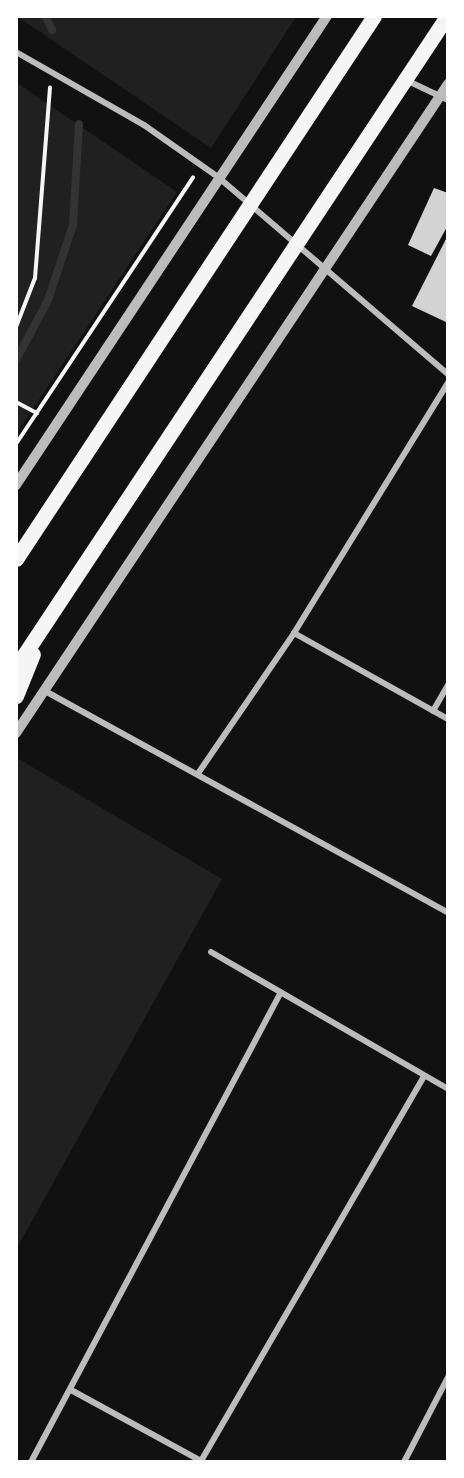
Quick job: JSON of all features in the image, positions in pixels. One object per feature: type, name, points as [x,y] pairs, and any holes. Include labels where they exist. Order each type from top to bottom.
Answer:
[{"type":"main road","points":[[16,559],[374,16]]},
{"type":"main road","points":[[16,667],[447,16]]},
{"type":"main road","points":[[16,696],[44,627]]},
{"type":"street","points":[[16,485],[218,177],[327,16]]},
{"type":"street","points":[[16,52],[144,125],[218,177],[298,243],[447,374]]},
{"type":"street","points":[[405,79],[443,98]]},
{"type":"street","points":[[16,734],[326,268],[443,98],[447,84]]},
{"type":"street","points":[[200,772],[294,633],[447,383]]},
{"type":"street","points":[[294,633],[447,719]]},
{"type":"street","points":[[433,711],[447,685]]},
{"type":"street","points":[[45,691],[200,772],[447,913]]},
{"type":"street","points":[[211,952],[447,1089]]},
{"type":"street","points":[[31,1461],[71,1390],[281,992]]},
{"type":"street","points":[[71,1390],[201,1461],[424,1076]]},
{"type":"street","points":[[404,1461],[447,1377]]},
{"type":"path","points":[[16,327],[36,278],[51,81]]},
{"type":"path","points":[[16,444],[193,178],[184,172]]},
{"type":"path","points":[[19,403],[37,413]]},
{"type":"shaded area","points":[[18,17],[296,17],[211,148]]},
{"type":"shaded area","points":[[17,83],[177,192],[17,433]]},
{"type":"shaded area","points":[[17,758],[222,879],[17,1248]]},
{"type":"building","points":[[434,188],[448,193],[448,225],[431,256],[408,245]]},
{"type":"building","points":[[448,235],[448,323],[412,306]]},
{"type":"waterway","points":[[45,16],[52,30]]},
{"type":"waterway","points":[[16,360],[48,300],[73,225],[79,124]]}]
